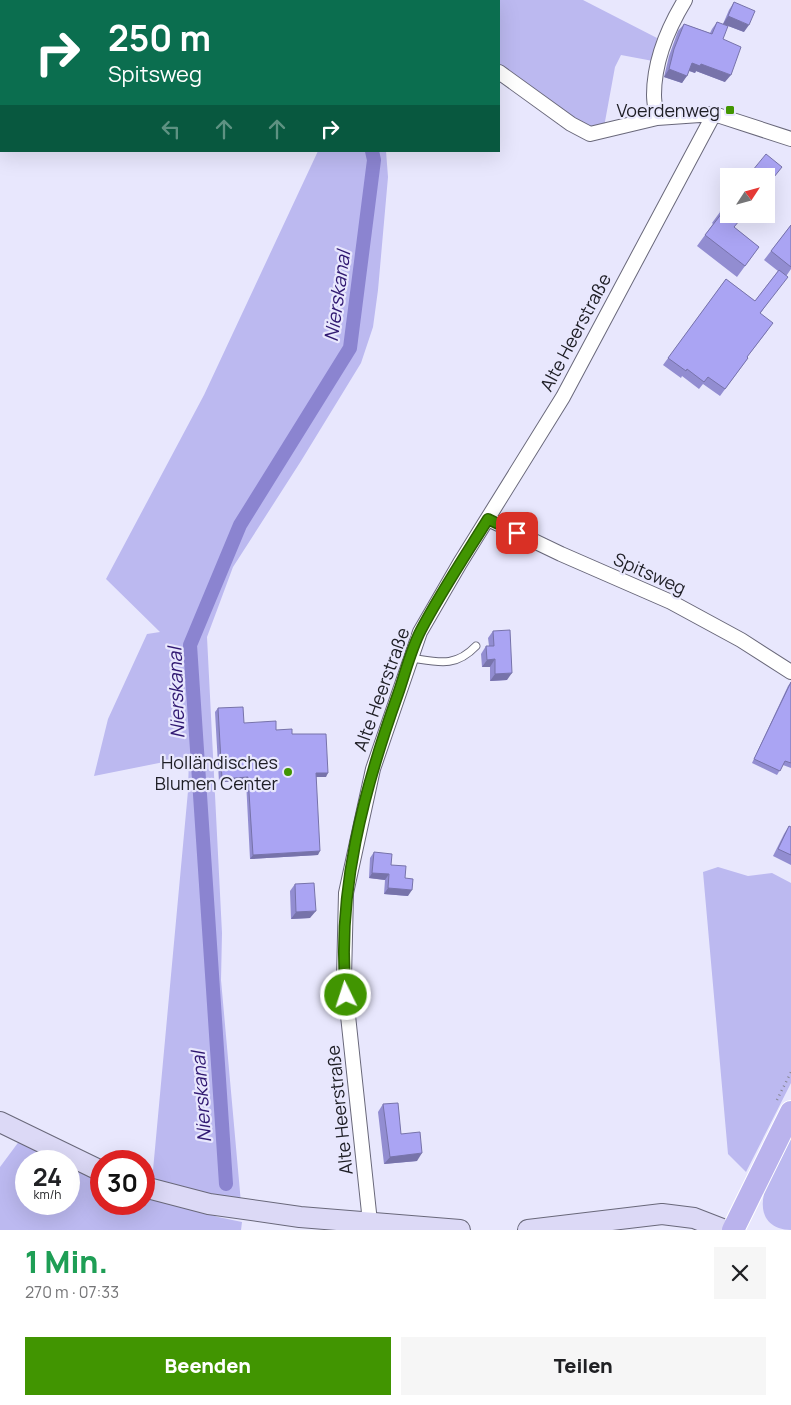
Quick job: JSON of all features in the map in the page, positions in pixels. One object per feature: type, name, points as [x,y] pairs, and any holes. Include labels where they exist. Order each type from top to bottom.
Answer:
[{"type":"main road","points":[[733,1230],[791,1112]]},
{"type":"street","points":[[657,118],[654,95],[660,54],[685,0]]},
{"type":"street","points":[[500,73],[571,124],[590,134],[657,118],[714,114],[791,139]]},
{"type":"street","name":"Alte Heerstraße","points":[[370,1226],[344,978],[346,893],[373,769],[420,632],[562,397],[714,114]]},
{"type":"street","name":"Spitsweg","points":[[488,519],[561,554],[671,602],[741,640],[791,672]]},
{"type":"street","points":[[0,1122],[90,1166]]},
{"type":"street","points":[[155,1190],[209,1204],[300,1217],[370,1226],[460,1230]]},
{"type":"street","points":[[528,1230],[662,1214],[694,1218],[725,1230]]},
{"type":"lane","points":[[411,658],[448,663],[461,659],[476,646]]},
{"type":"shaded area","points":[[500,0],[583,0],[657,38],[653,61],[621,55],[615,67],[604,127],[589,129],[500,70]]},
{"type":"shaded area","points":[[318,152],[386,152],[388,177],[378,290],[373,327],[361,363],[233,567],[207,637],[222,933],[221,980],[241,1203],[155,1182],[155,1150],[188,791],[189,757],[94,776],[108,719],[147,634],[160,632],[106,579],[204,395]]},
{"type":"shaded area","points":[[718,867],[748,876],[772,873],[791,883],[791,1083],[746,1172],[728,1154],[703,872]]},
{"type":"shaded area","points":[[23,1136],[50,1150],[15,1150],[15,1215],[80,1215],[80,1166],[90,1171],[90,1215],[155,1215],[155,1197],[218,1217],[242,1222],[241,1230],[0,1230],[0,1167]]},
{"type":"shaded area","points":[[791,1138],[791,1230],[777,1227],[767,1220],[763,1202],[765,1190]]},
{"type":"building","points":[[734,2],[755,11],[749,25],[728,16]]},
{"type":"building","points":[[717,22],[728,26],[723,39],[741,47],[731,75],[701,64],[700,66],[692,63],[687,76],[669,69],[674,49],[684,24],[712,34]]},
{"type":"building","points":[[766,154],[782,167],[775,176],[775,168],[755,168]]},
{"type":"building","points":[[720,216],[720,223],[737,223],[734,227],[759,247],[745,266],[705,235]]},
{"type":"building","points":[[791,225],[791,267],[771,251]]},
{"type":"building","points":[[779,270],[788,277],[760,313],[773,323],[725,389],[708,377],[704,382],[668,358],[726,279],[755,301]]},
{"type":"building","points":[[510,630],[512,673],[495,674],[495,659],[487,660],[486,646],[494,646],[493,631]]},
{"type":"building","points":[[791,682],[791,763],[785,761],[780,771],[754,759]]},
{"type":"building","points":[[243,707],[244,723],[276,721],[276,730],[292,729],[292,734],[326,734],[328,773],[316,773],[320,851],[253,855],[248,777],[222,779],[218,708]]},
{"type":"building","points":[[789,826],[791,827],[791,855],[778,849]]},
{"type":"building","points":[[374,852],[392,854],[391,865],[406,866],[405,878],[413,879],[412,890],[388,888],[389,874],[372,873]]},
{"type":"building","points":[[314,883],[316,911],[296,912],[295,884]]},
{"type":"building","points":[[398,1103],[401,1134],[420,1132],[422,1153],[390,1157],[383,1104]]},
{"type":"waterway","name":"Nierskanal","points":[[226,1184],[190,645],[240,525],[350,348],[374,160],[372,152]]},
{"type":"place","name":"Voerdenweg","points":[[730,110]]},
{"type":"place","name":"Holländisches Blumen Center","points":[[288,772]]},
{"type":"route","points":[[346,995],[344,978],[346,893],[361,818],[373,769],[420,632],[488,519],[517,533]]}]
